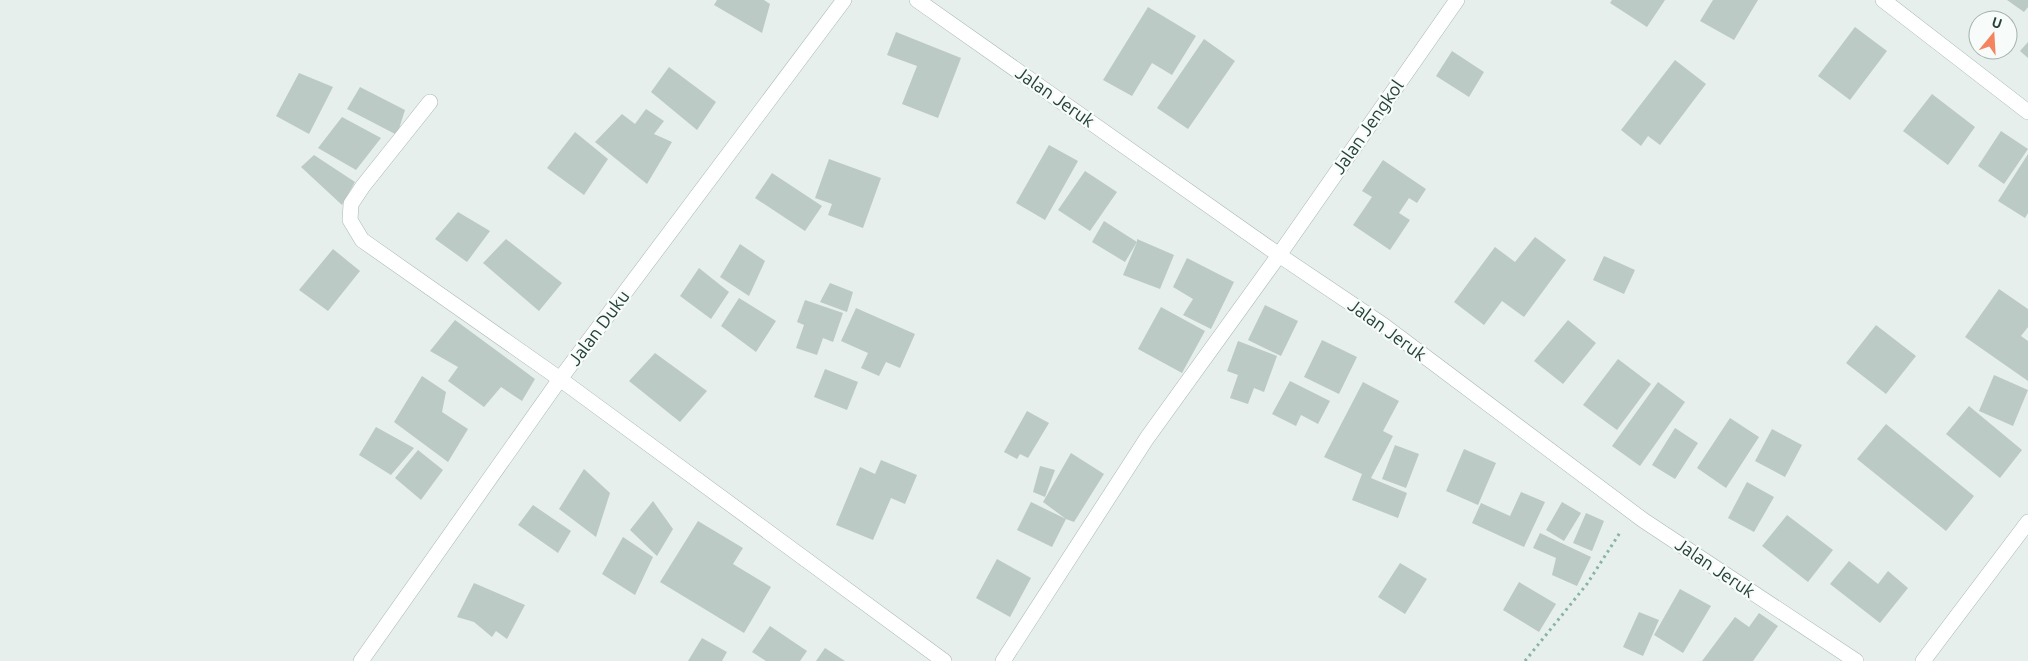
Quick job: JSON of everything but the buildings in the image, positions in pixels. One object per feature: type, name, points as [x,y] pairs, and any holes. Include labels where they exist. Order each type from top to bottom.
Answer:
[{"type":"street","name":"Jalan Duku","points":[[361,661],[560,379],[844,0]]},
{"type":"street","name":"Jalan Jeruk","points":[[917,0],[1279,255],[1383,325],[1634,512],[1856,661]]},
{"type":"street","name":"Jalan Jengkol","points":[[1003,661],[1147,438],[1279,255],[1457,0]]},
{"type":"street","points":[[1883,0],[2028,112]]},
{"type":"street","points":[[430,102],[363,186],[351,204],[350,220],[362,240],[560,379],[944,661]]},
{"type":"street","points":[[1923,661],[2028,522]]},
{"type":"path","points":[[1525,661],[1587,584],[1634,512]]}]
